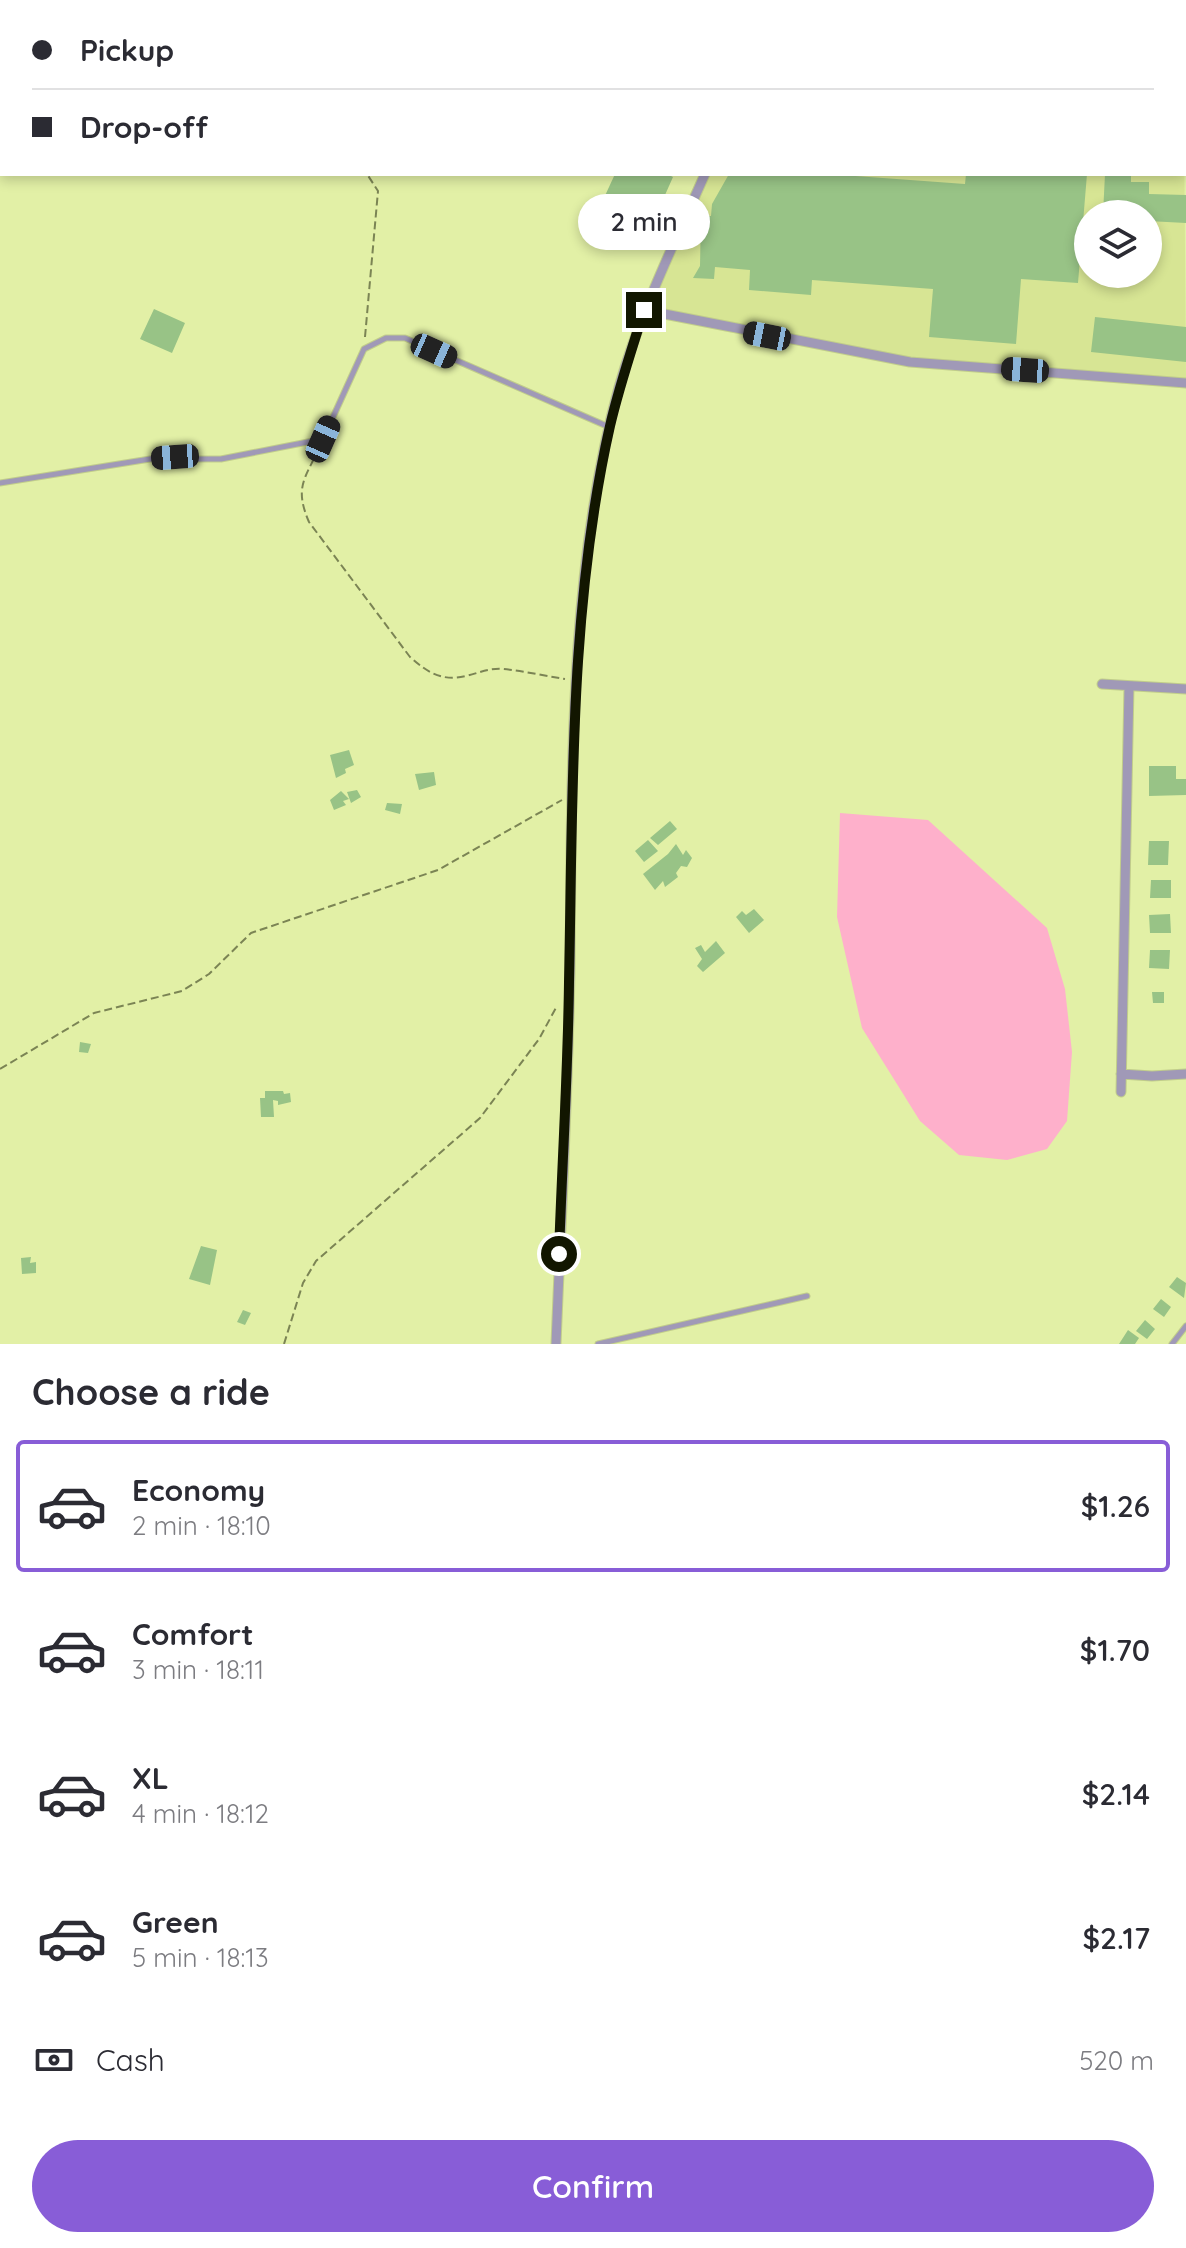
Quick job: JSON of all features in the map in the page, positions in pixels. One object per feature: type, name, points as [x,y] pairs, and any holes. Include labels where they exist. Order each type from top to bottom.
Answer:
[{"type":"street","points":[[556,1344],[569,985],[572,794],[584,581],[598,486],[619,386],[644,310],[704,176]]},
{"type":"street","points":[[644,310],[910,362],[1186,383]]},
{"type":"street","points":[[1102,684],[1186,689]]},
{"type":"street","points":[[1121,1092],[1129,686]]},
{"type":"street","points":[[1121,1074],[1186,1074]]},
{"type":"lane","points":[[0,483],[150,459],[221,459],[323,439],[364,349],[386,338],[405,338],[609,427]]},
{"type":"lane","points":[[598,1344],[807,1296]]},
{"type":"lane","points":[[1172,1344],[1186,1326]]},
{"type":"path","points":[[364,349],[378,191],[368,176]]},
{"type":"path","points":[[323,439],[300,491],[301,503],[309,522],[410,657],[431,675],[447,678],[466,676],[485,669],[503,669],[577,680]]},
{"type":"path","points":[[0,1069],[94,1013],[182,991],[209,974],[251,933],[438,870],[572,794]]},
{"type":"path","points":[[284,1344],[303,1283],[316,1261],[480,1118],[539,1039],[569,985]]},
{"type":"shaded area","points":[[704,176],[1184,176],[1186,383],[910,362],[644,310]]},
{"type":"shaded area","points":[[840,813],[928,820],[1047,928],[1065,989],[1072,1052],[1067,1121],[1047,1149],[1007,1160],[959,1155],[920,1121],[862,1028],[837,917]]},
{"type":"building","points":[[614,176],[673,177],[653,222],[603,200]]},
{"type":"building","points":[[728,176],[855,176],[965,184],[966,176],[1087,176],[1085,200],[1074,200],[1074,283],[1021,279],[1016,344],[929,337],[933,289],[812,280],[811,295],[749,290],[750,270],[715,267],[714,279],[693,278],[700,266],[701,216],[711,216],[712,204]]},
{"type":"building","points":[[1105,176],[1131,176],[1131,182],[1149,182],[1149,194],[1186,195],[1186,223],[1162,222],[1162,200],[1104,200]]},
{"type":"building","points":[[614,213],[638,224],[629,244],[605,233]]},
{"type":"building","points":[[154,309],[185,323],[172,353],[140,339]]},
{"type":"building","points":[[1095,317],[1186,327],[1186,362],[1091,352]]},
{"type":"building","points":[[349,750],[354,765],[336,778],[330,755]]},
{"type":"building","points":[[1149,766],[1176,766],[1176,779],[1186,779],[1186,795],[1149,796]]},
{"type":"building","points":[[434,772],[436,785],[419,790],[415,774]]},
{"type":"building","points":[[357,790],[361,797],[351,803],[347,792]]},
{"type":"building","points":[[341,791],[349,799],[343,801],[346,805],[334,810],[330,800]]},
{"type":"building","points":[[387,803],[402,804],[400,814],[385,810]]},
{"type":"building","points":[[670,821],[677,829],[658,845],[650,838]]},
{"type":"building","points":[[648,840],[658,851],[644,862],[635,851]]},
{"type":"building","points":[[1149,841],[1169,841],[1168,865],[1148,865]]},
{"type":"building","points":[[676,844],[683,855],[686,850],[692,858],[687,867],[681,866],[676,873],[678,877],[665,887],[663,881],[655,890],[643,874]]},
{"type":"building","points":[[1151,880],[1171,880],[1171,898],[1150,898]]},
{"type":"building","points":[[754,909],[764,920],[749,933],[736,917],[742,911],[746,915]]},
{"type":"building","points":[[1170,914],[1171,933],[1150,933],[1149,915]]},
{"type":"building","points":[[716,941],[725,953],[703,972],[697,966],[702,959],[695,948],[701,945],[705,952]]},
{"type":"building","points":[[1150,950],[1170,950],[1169,969],[1149,968]]},
{"type":"building","points":[[1152,992],[1164,992],[1164,1003],[1153,1003]]},
{"type":"building","points":[[80,1042],[91,1044],[88,1053],[79,1052]]},
{"type":"building","points":[[265,1091],[290,1093],[291,1102],[278,1105],[278,1101],[273,1100],[274,1117],[261,1117],[260,1098],[265,1098]]},
{"type":"building","points":[[201,1246],[217,1250],[210,1285],[189,1279]]},
{"type":"building","points":[[31,1257],[30,1263],[36,1262],[36,1273],[22,1274],[21,1258]]},
{"type":"building","points":[[1177,1277],[1186,1283],[1184,1298],[1169,1287]]},
{"type":"building","points":[[1161,1299],[1171,1307],[1164,1317],[1153,1309]]},
{"type":"building","points":[[243,1310],[251,1313],[245,1325],[237,1322]]},
{"type":"building","points":[[1145,1320],[1155,1329],[1147,1339],[1136,1331]]},
{"type":"building","points":[[1128,1330],[1139,1338],[1135,1344],[1119,1344]]},
{"type":"route","points":[[559,1254],[572,794],[584,581],[609,427],[644,310]]}]
